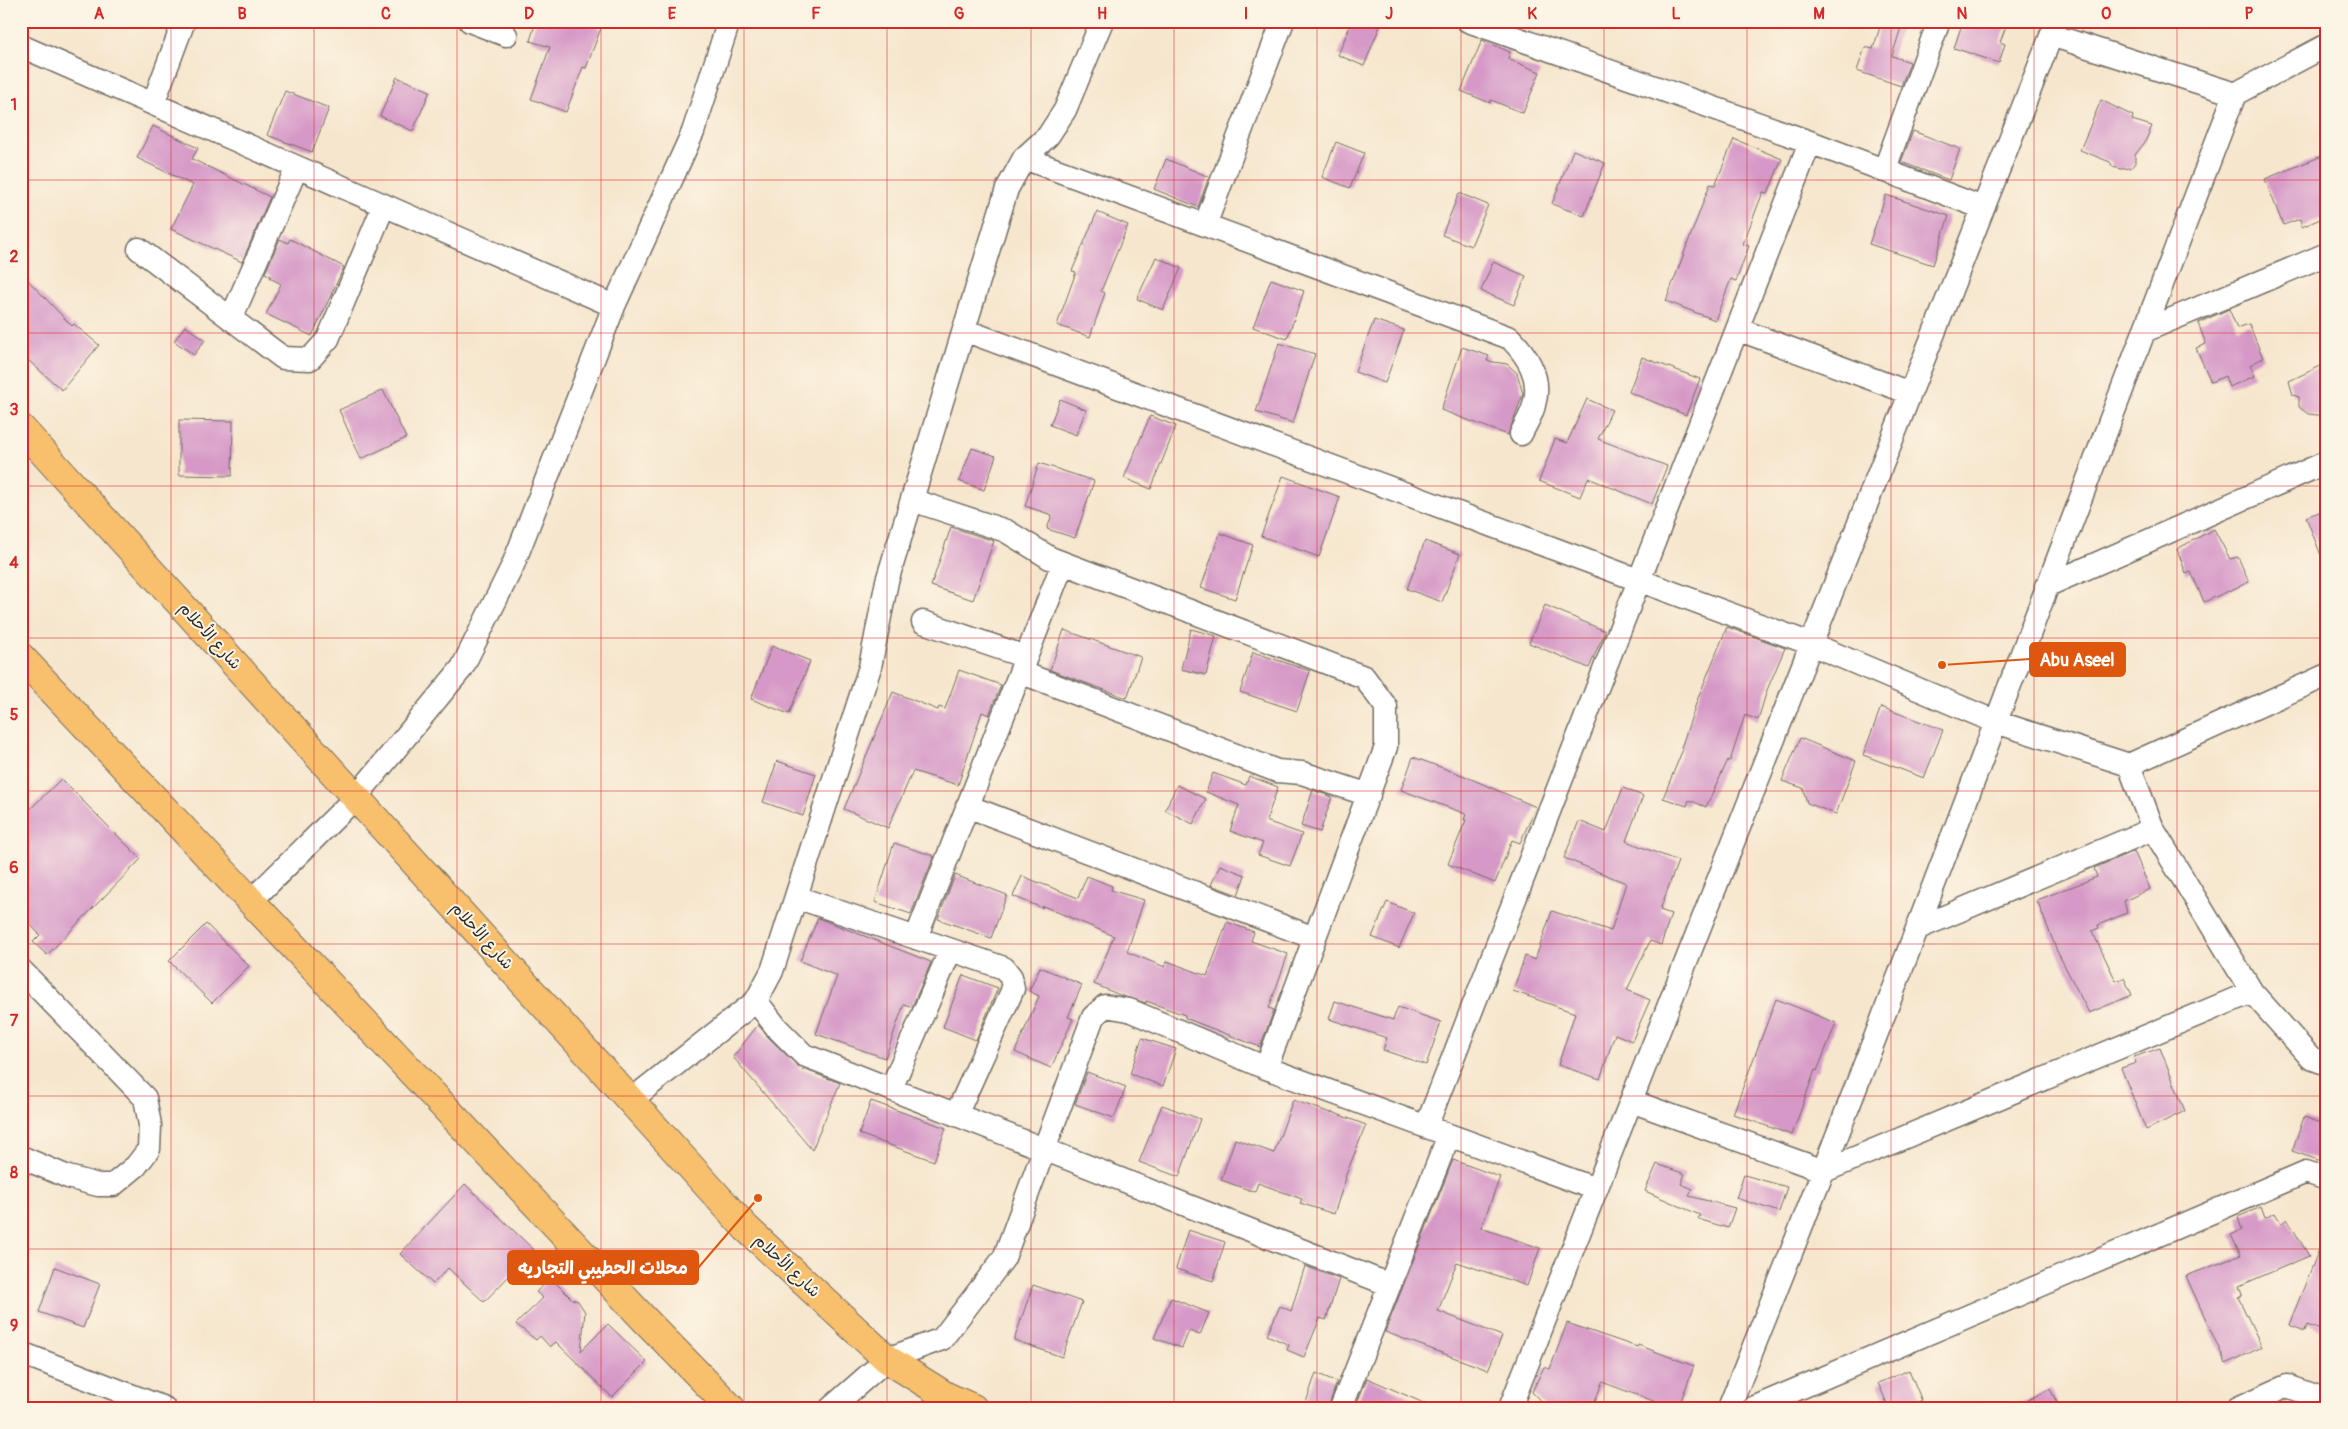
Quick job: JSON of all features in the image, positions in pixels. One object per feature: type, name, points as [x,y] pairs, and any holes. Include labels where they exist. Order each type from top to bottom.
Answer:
[{"type":"main road","name":"شارع الأحلام","points":[[21,428],[746,1228],[887,1359],[946,1396],[973,1408]]},
{"type":"main road","points":[[21,657],[639,1314],[731,1408]]},
{"type":"street","points":[[153,104],[184,21]]},
{"type":"street","points":[[470,21],[506,35]]},
{"type":"street","points":[[251,901],[356,797],[462,668],[512,565],[614,306],[693,132],[729,21]]},
{"type":"street","points":[[630,1100],[756,1001],[772,971],[870,667],[887,581],[1007,189],[1024,158],[1048,136],[1065,110],[1102,21]]},
{"type":"street","points":[[1205,225],[1283,21]]},
{"type":"street","points":[[1468,21],[1810,142],[1983,208]]},
{"type":"street","points":[[1884,170],[1940,21]]},
{"type":"street","points":[[1510,1408],[2054,28],[2235,94]]},
{"type":"street","points":[[1728,1408],[1824,1171],[1918,928],[2046,586],[2235,94],[2327,45]]},
{"type":"street","points":[[21,46],[614,306]]},
{"type":"street","points":[[1426,1127],[1810,142]]},
{"type":"street","points":[[1024,158],[1510,338],[1526,354],[1536,380],[1535,404],[1521,434]]},
{"type":"street","points":[[232,319],[297,167]]},
{"type":"street","points":[[139,249],[283,358],[310,359],[328,339],[384,205]]},
{"type":"street","points":[[2144,331],[2327,254]]},
{"type":"street","points":[[1737,329],[1910,393]]},
{"type":"street","points":[[964,330],[1811,644],[1996,722],[2129,765],[2327,675]]},
{"type":"street","points":[[2046,586],[2327,462]]},
{"type":"street","points":[[912,500],[1006,531],[1050,558],[1364,677],[1386,707],[1386,747],[1266,1068]]},
{"type":"street","points":[[916,938],[1063,563]]},
{"type":"street","points":[[923,622],[1277,771],[1302,773],[1369,794]]},
{"type":"street","points":[[2129,765],[2153,829],[2252,992],[2311,1058],[2327,1064]]},
{"type":"street","points":[[967,806],[1314,938]]},
{"type":"street","points":[[1918,928],[2153,829]]},
{"type":"street","points":[[796,897],[1004,968],[1011,977],[1012,989],[956,1115]]},
{"type":"street","points":[[892,1089],[950,951]]},
{"type":"street","points":[[21,970],[145,1098],[150,1125],[149,1149],[136,1166],[113,1185],[98,1185],[76,1179],[21,1157]]},
{"type":"street","points":[[1631,1101],[1824,1171],[2252,992]]},
{"type":"street","points":[[756,1001],[777,1028],[804,1055],[1390,1285]]},
{"type":"street","points":[[831,1408],[887,1359],[942,1338],[1004,1258],[1093,1017],[1105,1006],[1129,1010],[1266,1068],[1596,1189]]},
{"type":"street","points":[[1341,1408],[1449,1135]]},
{"type":"street","points":[[1753,1408],[2306,1172],[2327,1179]]},
{"type":"street","points":[[21,1353],[164,1408]]},
{"type":"street","points":[[2238,1408],[2287,1386],[2327,1400]]},
{"type":"building","points":[[536,21],[581,21],[601,28],[586,68],[583,67],[566,112],[531,99],[550,47],[530,41]]},
{"type":"building","points":[[1352,21],[1382,21],[1364,66],[1338,55]]},
{"type":"building","points":[[1882,21],[1903,21],[1892,56],[1910,62],[1901,86],[1857,71],[1865,47],[1873,49]]},
{"type":"building","points":[[1963,21],[2008,21],[2000,42],[2005,44],[1999,63],[1954,48]]},
{"type":"building","points":[[1482,40],[1510,52],[1508,59],[1540,72],[1523,113],[1491,100],[1490,103],[1461,91]]},
{"type":"building","points":[[397,77],[430,91],[413,131],[380,116]]},
{"type":"building","points":[[285,91],[329,108],[312,152],[267,135]]},
{"type":"building","points":[[2101,100],[2133,116],[2132,120],[2152,126],[2145,142],[2135,155],[2135,163],[2131,168],[2121,169],[2113,167],[2110,162],[2080,150]]},
{"type":"building","points":[[153,126],[198,148],[192,159],[270,197],[242,262],[171,229],[193,185],[137,158]]},
{"type":"building","points":[[1913,131],[1960,149],[1949,180],[1901,162]]},
{"type":"building","points":[[1734,139],[1782,159],[1768,193],[1763,192],[1743,244],[1749,246],[1736,281],[1731,279],[1715,320],[1666,301],[1710,184],[1715,185]]},
{"type":"building","points":[[1336,142],[1364,153],[1350,188],[1322,177]]},
{"type":"building","points":[[1573,150],[1605,163],[1584,216],[1552,204]]},
{"type":"building","points":[[2327,154],[2327,216],[2302,227],[2300,219],[2283,225],[2265,179]]},
{"type":"building","points":[[1166,159],[1209,177],[1198,207],[1154,189]]},
{"type":"building","points":[[1459,193],[1488,205],[1471,246],[1442,235]]},
{"type":"building","points":[[1886,195],[1949,216],[1933,265],[1869,244]]},
{"type":"building","points":[[1097,212],[1128,225],[1101,291],[1105,293],[1090,337],[1057,325],[1076,272],[1072,271]]},
{"type":"building","points":[[280,239],[288,243],[290,239],[344,267],[312,336],[266,314],[281,284],[265,273]]},
{"type":"building","points":[[1156,257],[1181,268],[1163,310],[1137,299]]},
{"type":"building","points":[[1493,262],[1526,276],[1514,305],[1481,291]]},
{"type":"building","points":[[21,273],[72,326],[74,324],[99,345],[62,390],[21,354]]},
{"type":"building","points":[[1271,279],[1304,291],[1287,339],[1253,327]]},
{"type":"building","points":[[2229,309],[2237,328],[2249,324],[2263,358],[2250,365],[2255,376],[2229,387],[2225,376],[2211,382],[2196,348],[2206,344],[2198,323]]},
{"type":"building","points":[[1374,320],[1404,330],[1385,383],[1355,372]]},
{"type":"building","points":[[185,326],[205,340],[194,355],[174,341]]},
{"type":"building","points":[[1279,343],[1315,354],[1293,423],[1256,412]]},
{"type":"building","points":[[1462,347],[1489,356],[1487,361],[1507,364],[1517,373],[1523,394],[1508,435],[1441,410]]},
{"type":"building","points":[[1642,357],[1700,379],[1686,415],[1629,392]]},
{"type":"building","points":[[2327,363],[2327,416],[2308,414],[2299,407],[2299,397],[2293,395],[2289,381]]},
{"type":"building","points":[[383,390],[406,438],[361,459],[339,410]]},
{"type":"building","points":[[1060,399],[1086,410],[1076,435],[1050,425]]},
{"type":"building","points":[[1587,399],[1612,410],[1598,439],[1667,466],[1652,504],[1588,478],[1580,497],[1539,481],[1555,439],[1567,443]]},
{"type":"building","points":[[1150,416],[1176,426],[1151,489],[1124,478]]},
{"type":"building","points":[[179,420],[233,421],[232,476],[179,475]]},
{"type":"building","points":[[972,448],[996,456],[984,490],[959,481]]},
{"type":"building","points":[[1039,463],[1094,481],[1075,538],[1047,529],[1052,515],[1025,506]]},
{"type":"building","points":[[1283,476],[1340,497],[1319,557],[1261,536]]},
{"type":"building","points":[[2327,509],[2327,568],[2326,568],[2306,517]]},
{"type":"building","points":[[951,527],[994,541],[973,600],[931,586]]},
{"type":"building","points":[[2214,529],[2230,559],[2238,557],[2249,582],[2204,602],[2191,572],[2186,574],[2177,549]]},
{"type":"building","points":[[1220,533],[1253,545],[1235,599],[1201,588]]},
{"type":"building","points":[[1425,541],[1460,554],[1442,602],[1407,589]]},
{"type":"building","points":[[1545,605],[1605,631],[1589,668],[1529,643]]},
{"type":"building","points":[[1727,627],[1785,648],[1767,690],[1758,720],[1745,715],[1730,761],[1728,760],[1706,807],[1689,800],[1687,806],[1663,798],[1683,749],[1681,748],[1698,698]]},
{"type":"building","points":[[1191,629],[1216,636],[1206,675],[1181,669]]},
{"type":"building","points":[[1064,630],[1141,657],[1127,698],[1050,670]]},
{"type":"building","points":[[772,646],[810,661],[789,714],[751,699]]},
{"type":"building","points":[[1253,652],[1310,671],[1297,711],[1240,692]]},
{"type":"building","points":[[959,670],[1001,685],[989,715],[982,712],[958,785],[913,771],[888,828],[844,809],[893,692],[938,710],[939,707],[945,709]]},
{"type":"building","points":[[1881,707],[1943,730],[1924,778],[1863,755]]},
{"type":"building","points":[[1800,738],[1856,761],[1836,814],[1807,803],[1803,788],[1782,781]]},
{"type":"building","points":[[1413,757],[1462,775],[1536,807],[1520,843],[1512,840],[1495,883],[1448,864],[1466,820],[1464,820],[1466,814],[1401,790]]},
{"type":"building","points":[[777,761],[816,774],[803,816],[763,802]]},
{"type":"building","points":[[1213,773],[1246,785],[1249,776],[1278,787],[1266,821],[1302,834],[1290,866],[1258,855],[1263,843],[1230,831],[1239,805],[1206,792]]},
{"type":"building","points":[[61,779],[141,859],[47,955],[33,942],[40,935],[21,915],[21,818]]},
{"type":"building","points":[[1177,785],[1206,799],[1193,824],[1165,810]]},
{"type":"building","points":[[1623,788],[1643,796],[1626,841],[1678,861],[1660,910],[1671,914],[1661,945],[1650,941],[1627,990],[1650,1000],[1632,1041],[1615,1034],[1600,1079],[1558,1065],[1575,1013],[1513,991],[1525,956],[1535,960],[1552,911],[1611,931],[1626,883],[1564,858],[1579,821],[1606,832]]},
{"type":"building","points":[[1313,790],[1332,797],[1320,832],[1301,826]]},
{"type":"building","points":[[894,843],[934,856],[911,914],[875,902]]},
{"type":"building","points":[[2134,851],[2150,889],[2124,901],[2127,913],[2098,925],[2099,928],[2092,931],[2116,981],[2124,978],[2132,995],[2089,1013],[2057,951],[2037,900],[2097,877],[2094,868]]},
{"type":"building","points":[[1220,865],[1245,875],[1238,895],[1211,885]]},
{"type":"building","points":[[955,875],[1007,895],[991,938],[938,919]]},
{"type":"building","points":[[1022,876],[1078,898],[1087,876],[1112,886],[1111,890],[1144,900],[1127,952],[1165,967],[1167,961],[1207,976],[1227,922],[1254,932],[1251,941],[1288,954],[1269,1008],[1274,1010],[1260,1047],[1185,1018],[1185,1015],[1146,1001],[1146,1003],[1122,996],[1094,984],[1114,936],[1043,906],[1042,908],[1013,896]]},
{"type":"building","points":[[1387,902],[1414,913],[1399,948],[1372,937]]},
{"type":"building","points":[[818,918],[931,962],[912,1007],[904,1004],[885,1058],[816,1034],[837,976],[800,961]]},
{"type":"building","points":[[206,924],[249,966],[212,1003],[169,961]]},
{"type":"building","points":[[1040,967],[1082,985],[1068,1017],[1073,1019],[1051,1068],[1015,1052],[1039,996],[1029,991]]},
{"type":"building","points":[[963,975],[998,988],[976,1040],[943,1027]]},
{"type":"building","points":[[1776,999],[1836,1023],[1817,1071],[1815,1070],[1792,1135],[1733,1114]]},
{"type":"building","points":[[1335,1001],[1393,1020],[1398,1007],[1441,1022],[1426,1065],[1383,1050],[1387,1038],[1329,1019]]},
{"type":"building","points":[[758,1025],[803,1071],[803,1069],[840,1083],[812,1150],[733,1057]]},
{"type":"building","points":[[1142,1038],[1176,1049],[1163,1086],[1130,1074]]},
{"type":"building","points":[[2160,1048],[2185,1111],[2146,1130],[2121,1068],[2136,1063],[2134,1057]]},
{"type":"building","points":[[1087,1072],[1126,1087],[1114,1118],[1075,1104]]},
{"type":"building","points":[[1293,1100],[1366,1125],[1345,1177],[1334,1214],[1300,1203],[1302,1199],[1258,1183],[1255,1192],[1221,1180],[1235,1139],[1274,1153]]},
{"type":"building","points":[[871,1101],[946,1128],[934,1161],[859,1134]]},
{"type":"building","points":[[1162,1105],[1200,1119],[1179,1177],[1139,1162]]},
{"type":"building","points":[[2304,1117],[2327,1125],[2327,1163],[2292,1151]]},
{"type":"building","points":[[1453,1160],[1500,1177],[1481,1228],[1540,1248],[1527,1286],[1457,1262],[1438,1311],[1502,1336],[1488,1370],[1385,1332]]},
{"type":"building","points":[[1657,1164],[1685,1174],[1681,1184],[1693,1189],[1689,1196],[1735,1208],[1728,1228],[1698,1219],[1700,1215],[1645,1191]]},
{"type":"building","points":[[1744,1175],[1787,1187],[1779,1212],[1736,1198]]},
{"type":"building","points":[[465,1184],[534,1250],[484,1302],[448,1268],[433,1284],[400,1254]]},
{"type":"building","points":[[2261,1207],[2265,1218],[2275,1213],[2281,1224],[2287,1219],[2309,1256],[2239,1286],[2242,1295],[2238,1297],[2262,1347],[2226,1364],[2186,1276],[2241,1255],[2231,1235],[2242,1230],[2238,1217]]},
{"type":"building","points":[[1188,1230],[1225,1242],[1213,1281],[1176,1269]]},
{"type":"building","points":[[2326,1232],[2327,1332],[2307,1325],[2305,1331],[2289,1325]]},
{"type":"building","points":[[1305,1266],[1339,1279],[1326,1320],[1320,1318],[1304,1357],[1287,1350],[1289,1345],[1267,1335],[1280,1306],[1291,1311]]},
{"type":"building","points":[[55,1267],[100,1284],[83,1328],[39,1312]]},
{"type":"building","points":[[551,1278],[572,1299],[578,1301],[585,1312],[581,1351],[608,1324],[647,1362],[612,1397],[556,1342],[550,1347],[540,1336],[536,1340],[516,1324],[543,1298],[536,1292]]},
{"type":"building","points":[[1033,1285],[1082,1302],[1062,1357],[1014,1340]]},
{"type":"building","points":[[1171,1298],[1209,1313],[1200,1335],[1189,1331],[1182,1348],[1154,1338]]},
{"type":"building","points":[[1567,1323],[1637,1347],[1638,1345],[1694,1366],[1678,1408],[1672,1408],[1602,1382],[1593,1408],[1547,1408],[1532,1392],[1544,1367],[1550,1369]]},
{"type":"building","points":[[1909,1370],[1922,1401],[1907,1408],[1889,1408],[1878,1383]]},
{"type":"building","points":[[1316,1373],[1337,1382],[1328,1408],[1304,1408]]},
{"type":"building","points":[[1367,1378],[1435,1408],[1355,1408]]},
{"type":"building","points":[[2050,1389],[2060,1408],[2011,1408]]},
{"type":"place","name":"Abu Aseel","points":[[1942,665]]},
{"type":"place","name":"محلات الحطيبي التجاريه","points":[[758,1198]]}]
